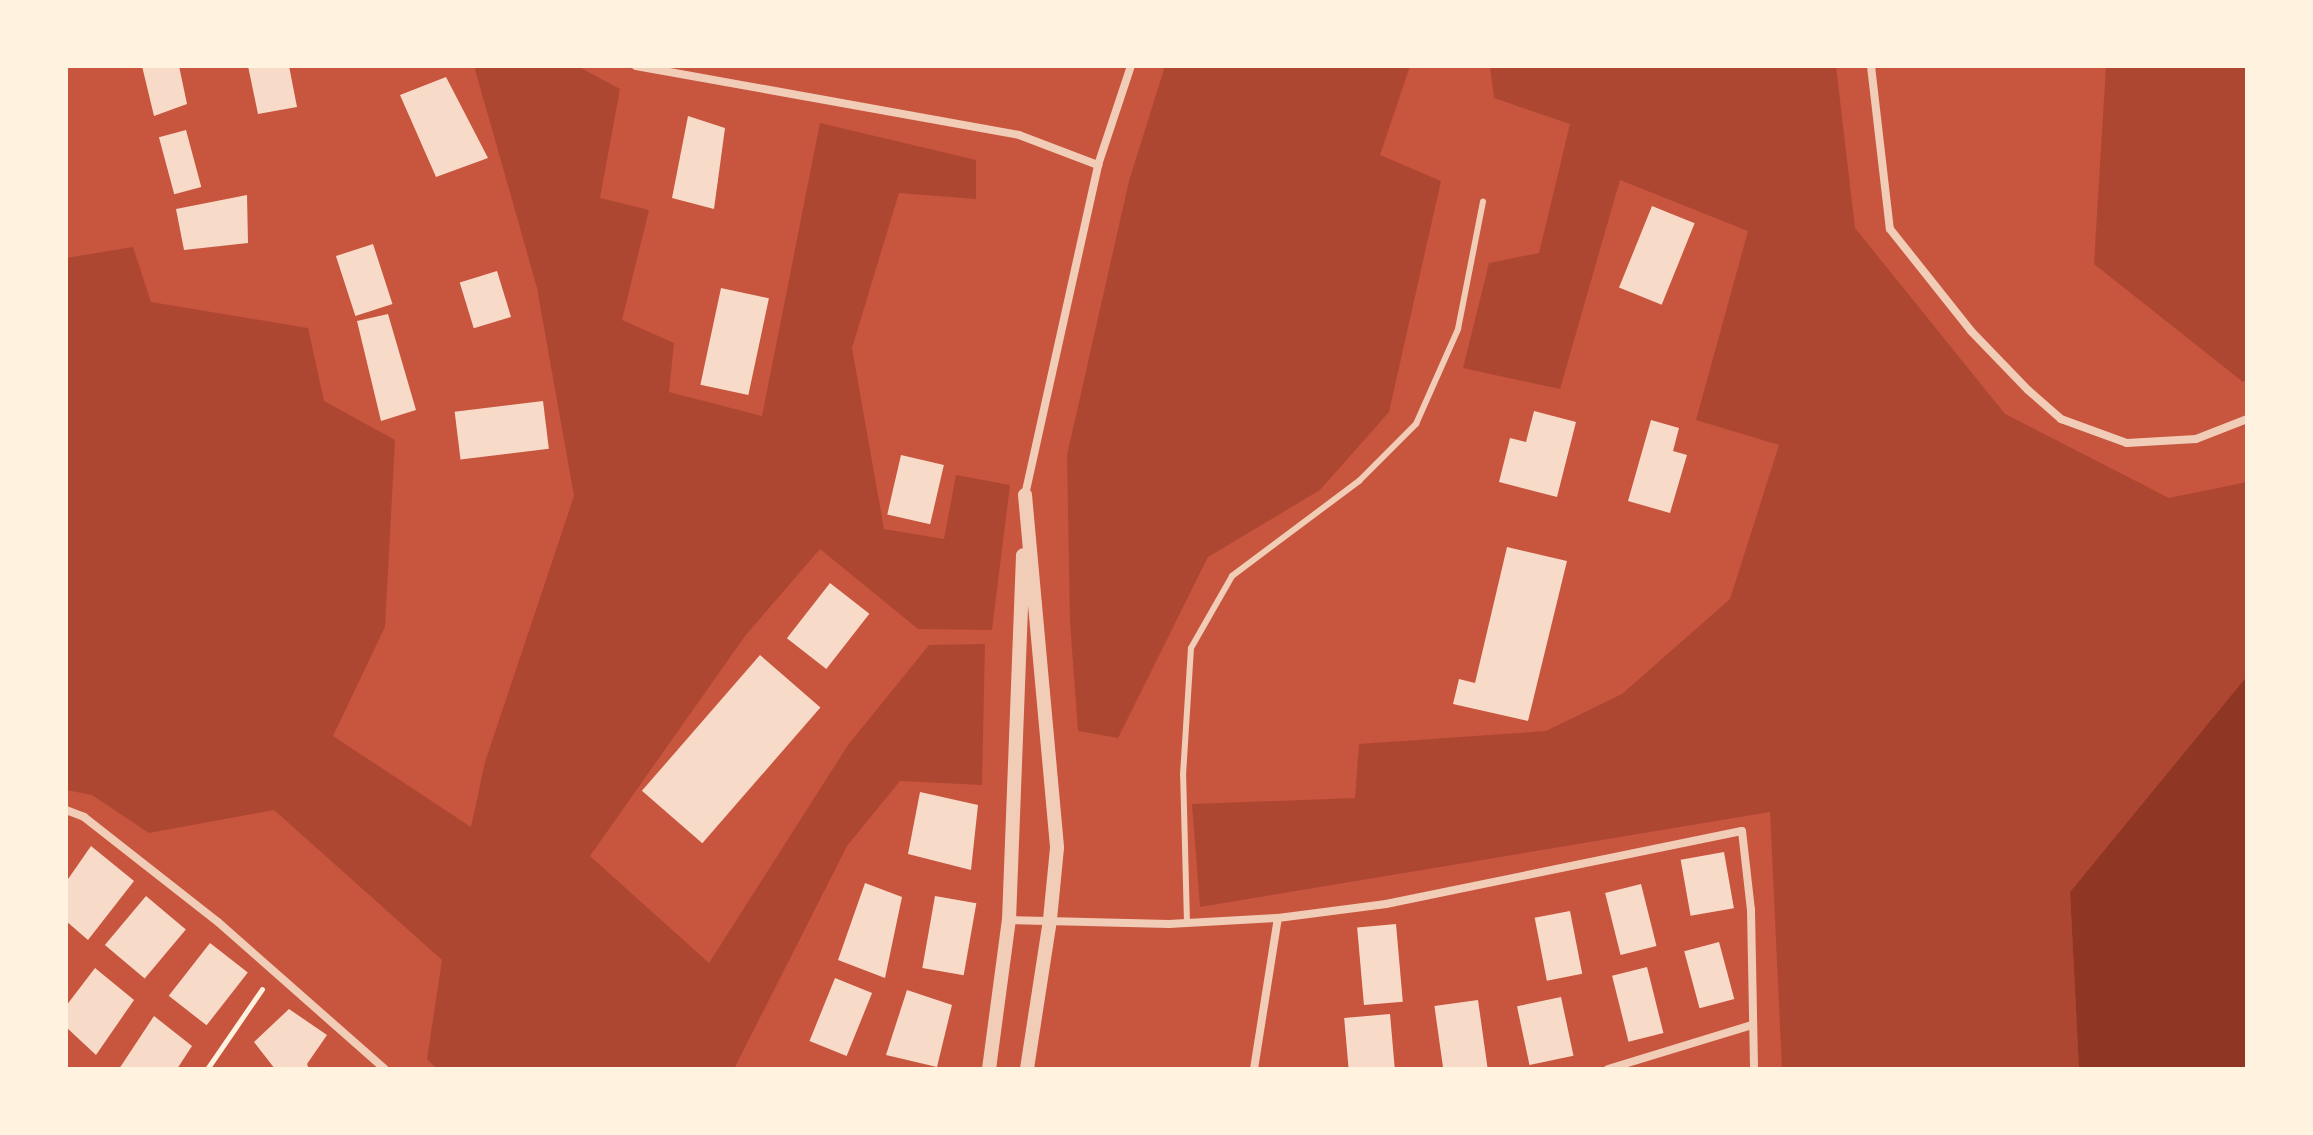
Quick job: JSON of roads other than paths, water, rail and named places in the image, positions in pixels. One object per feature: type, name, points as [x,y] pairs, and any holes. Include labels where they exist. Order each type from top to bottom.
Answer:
[{"type":"street","points":[[636,66],[1019,135],[1098,165]]},
{"type":"street","points":[[989,1069],[1009,920],[1025,495],[1098,165],[1131,66]]},
{"type":"street","points":[[1871,66],[1890,229],[1971,331],[2028,390],[2061,419],[2127,443],[2196,439],[2247,419]]},
{"type":"street","points":[[1025,495],[1057,848],[1050,920],[1027,1069]]},
{"type":"street","points":[[66,810],[84,817],[218,922],[385,1069]]},
{"type":"street","points":[[1009,920],[1187,923],[1278,918],[1386,904],[1742,831],[1751,910],[1754,1069]]},
{"type":"street","points":[[1254,1069],[1278,918]]},
{"type":"street","points":[[1608,1069],[1752,1025]]},
{"type":"lane","points":[[1187,923],[1183,775],[1191,648],[1232,576],[1359,481],[1416,424],[1458,329],[1483,201]]}]
